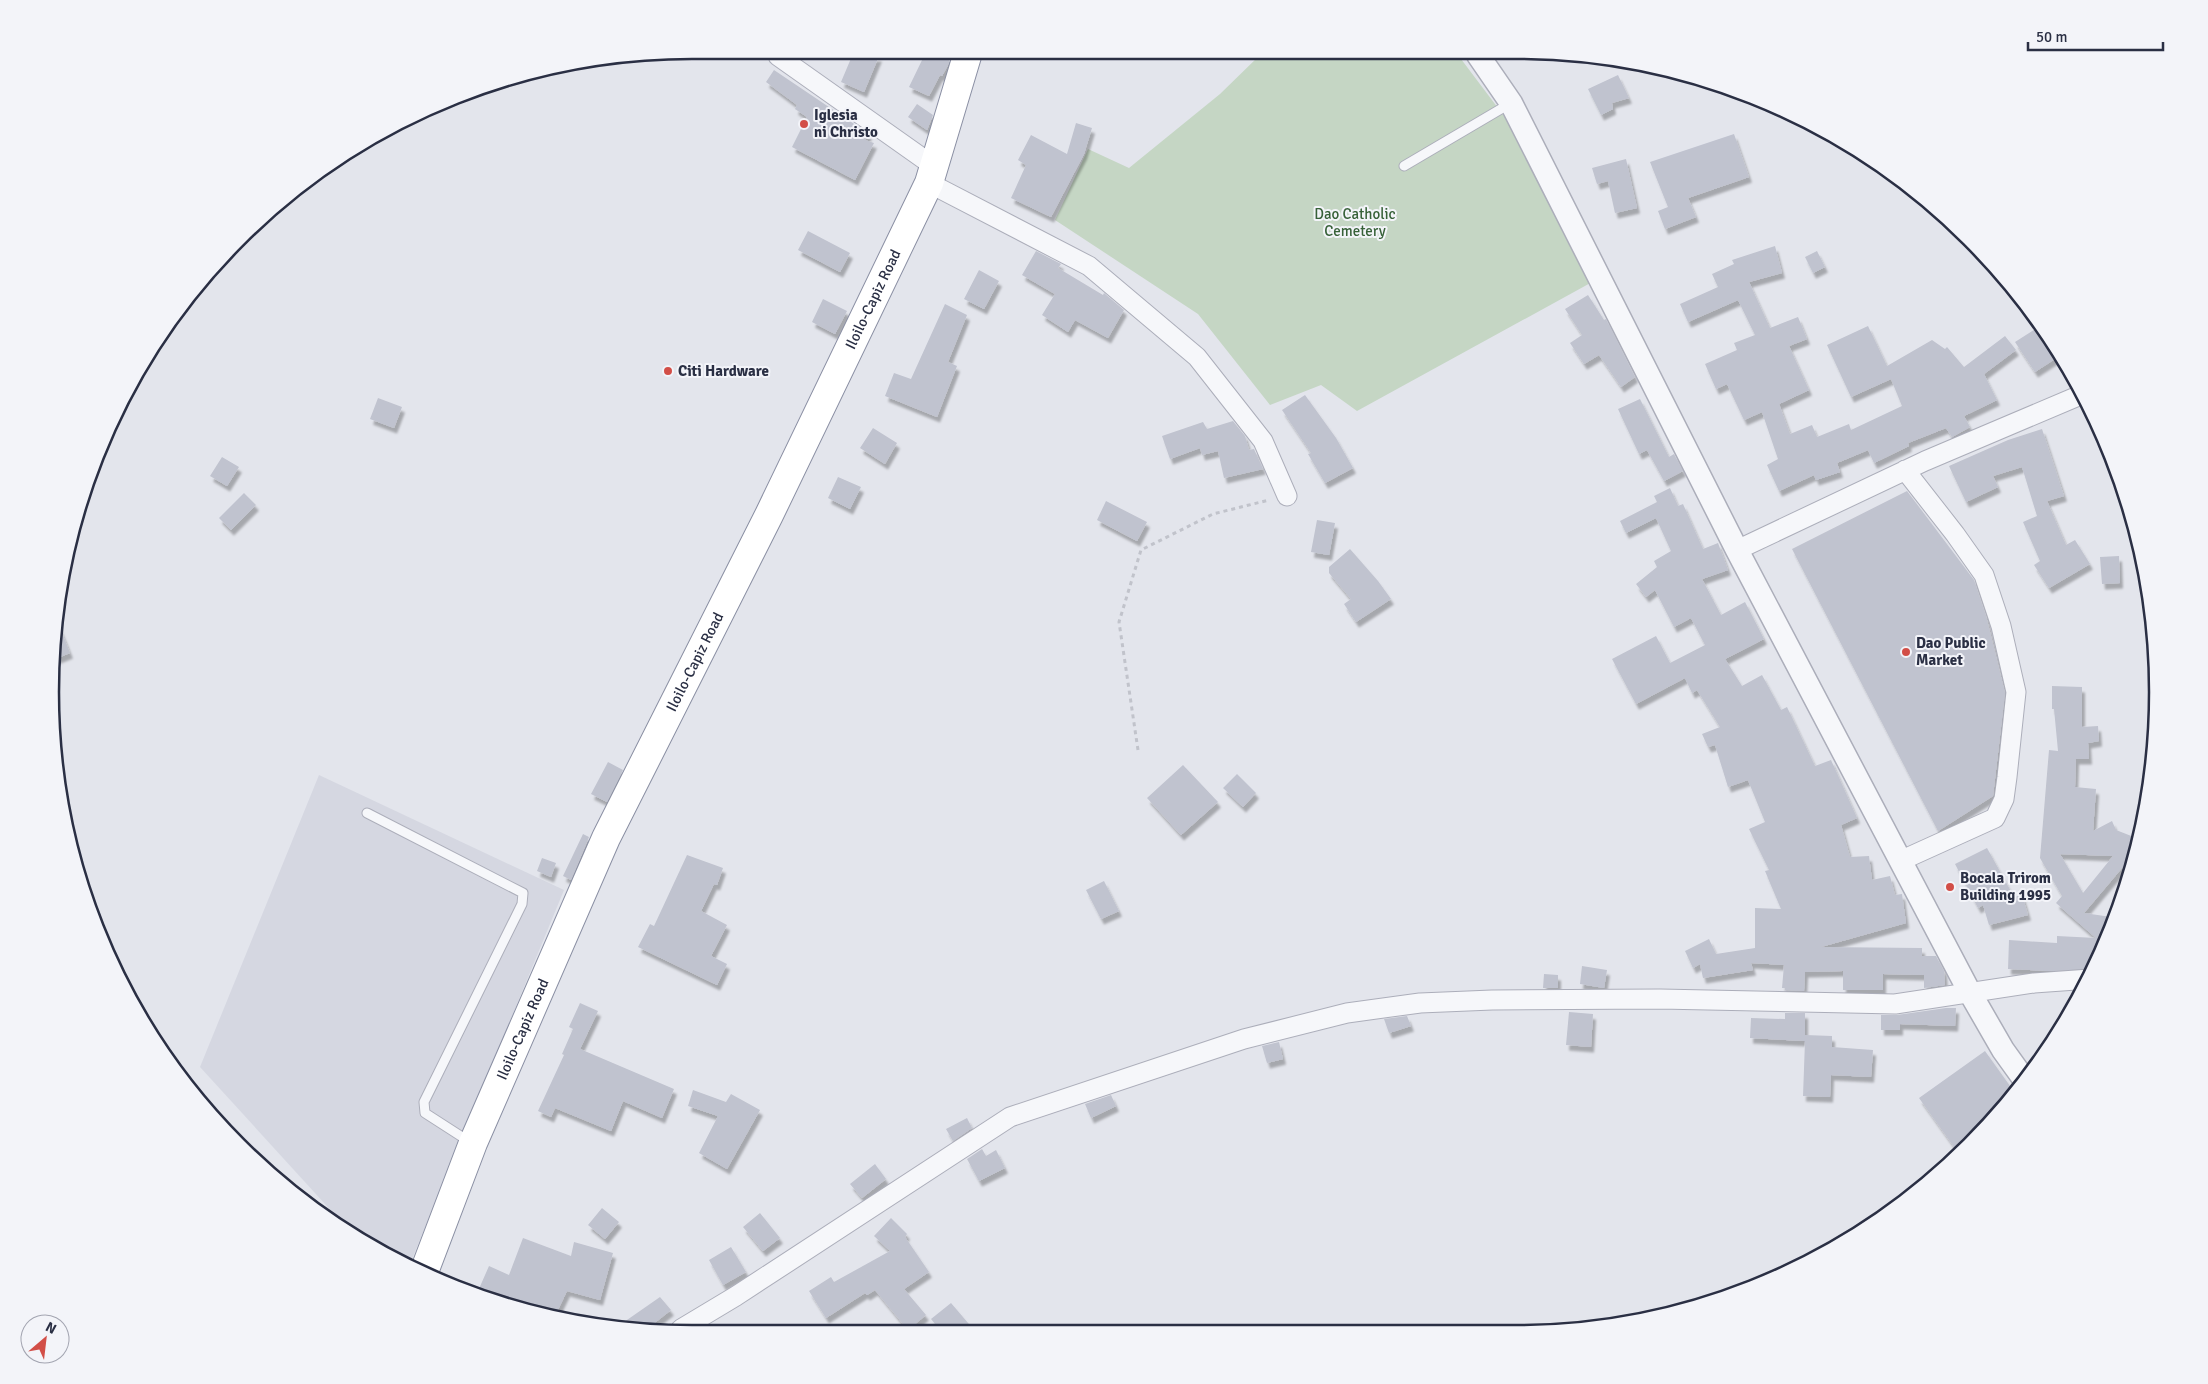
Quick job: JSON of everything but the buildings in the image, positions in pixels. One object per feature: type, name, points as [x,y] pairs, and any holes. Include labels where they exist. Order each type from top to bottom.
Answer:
[{"type":"highway","name":"Iloilo-Capiz Road","points":[[426,1266],[473,1143],[606,838],[769,515],[932,175],[966,59]]},
{"type":"street","points":[[782,59],[932,175],[1089,266],[1197,358],[1263,441],[1287,496]]},
{"type":"street","points":[[1480,59],[1511,103],[1737,550],[1900,861],[2002,1050],[2020,1074]]},
{"type":"street","points":[[1737,550],[1905,470],[2076,397]]},
{"type":"street","points":[[1900,861],[1995,818],[2004,799],[2016,692],[2001,626],[1984,575],[1956,534],[1905,470]]},
{"type":"street","points":[[688,1325],[744,1291],[1010,1117],[1244,1039],[1347,1013],[1420,1003],[1492,1000],[1660,999],[1895,1004],[1969,991],[2080,980]]},
{"type":"lane","points":[[1404,166],[1511,103]]},
{"type":"lane","points":[[367,814],[523,893],[522,904],[424,1102],[425,1113],[473,1143]]},
{"type":"path","points":[[1138,750],[1119,622],[1141,550],[1213,514],[1287,496]]},
{"type":"shaded area","points":[[319,775],[564,890],[412,1260],[336,1216],[200,1067]]},
{"type":"green space","name":"Dao Catholic Cemetery","points":[[1256,59],[1461,59],[1507,120],[1594,281],[1357,411],[1321,385],[1270,405],[1198,314],[1055,220],[1088,149],[1129,168],[1220,94]]},
{"type":"place","name":"Iglesia ni Christo","points":[[804,124]]},
{"type":"place","name":"Citi Hardware","points":[[668,371]]},
{"type":"place","name":"Dao Public Market","points":[[1906,652]]},
{"type":"place","name":"Bocala Trirom Building 1995","points":[[1950,887]]}]
